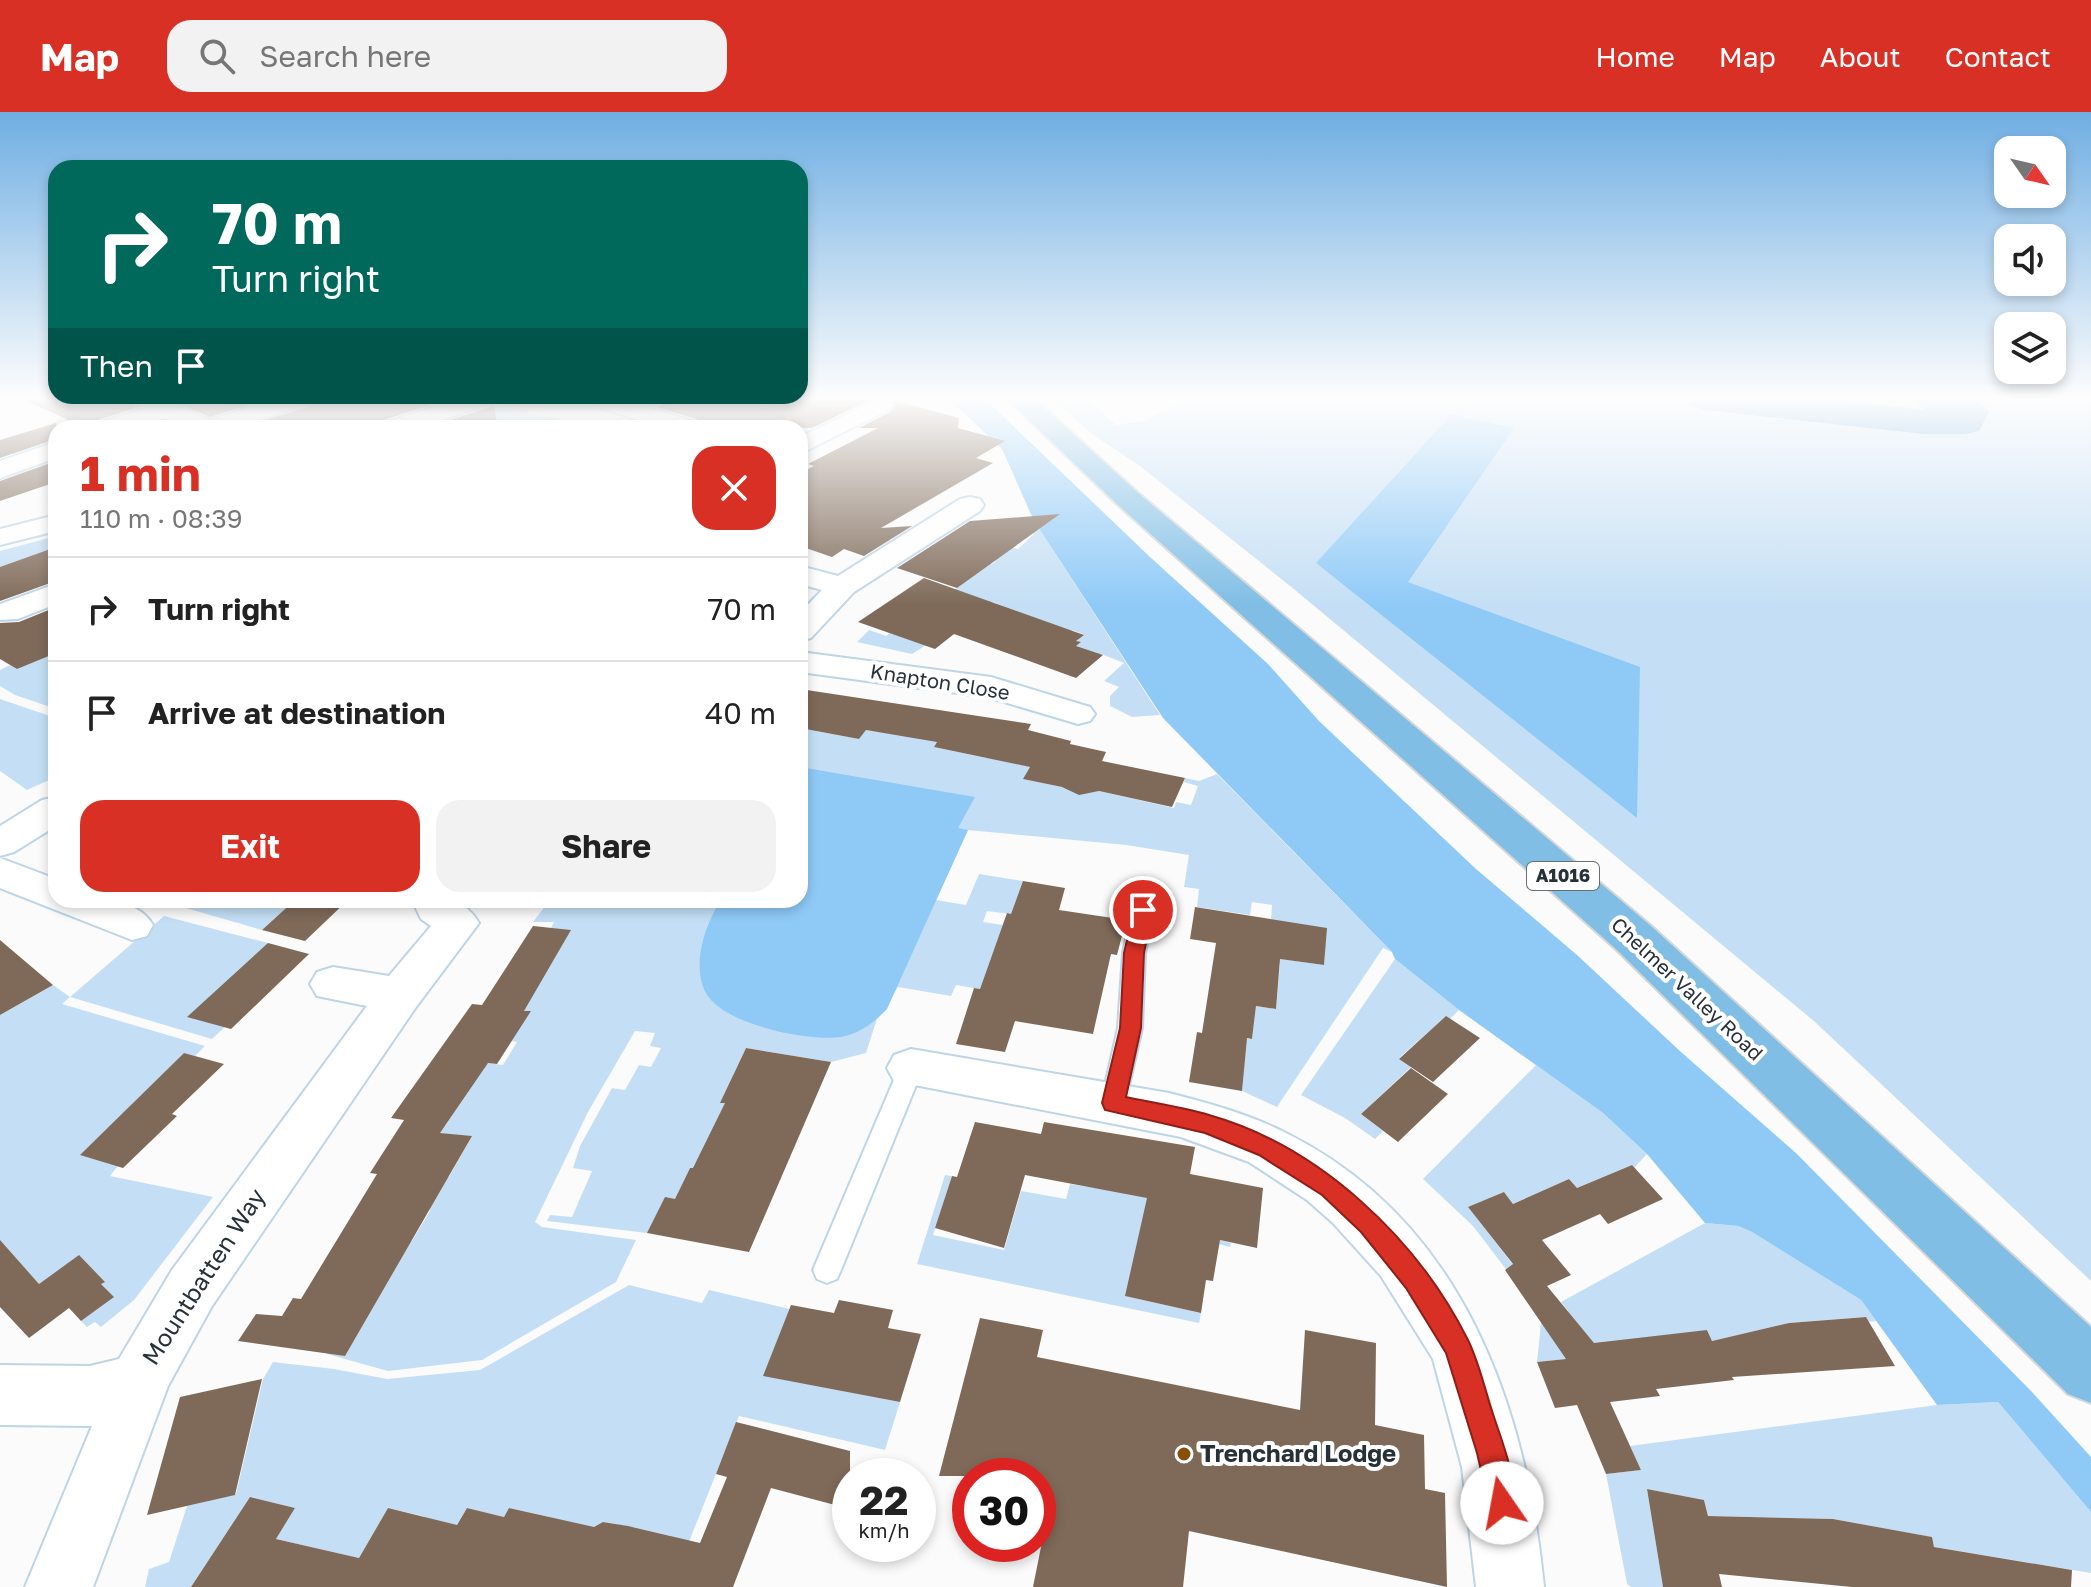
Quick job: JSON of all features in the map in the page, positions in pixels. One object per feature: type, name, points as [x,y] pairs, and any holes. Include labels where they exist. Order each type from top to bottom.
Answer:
[{"type":"main road","name":"Chelmer Valley Road","points":[[1093,467],[1634,938],[2091,1371]]},
{"type":"street","points":[[808,623],[843,586],[970,505]]},
{"type":"street","points":[[0,537],[48,525]]},
{"type":"street","points":[[808,577],[843,586]]},
{"type":"street","points":[[7,612],[48,596]]},
{"type":"street","name":"Knapton Close","points":[[808,663],[991,687],[1078,714]]},
{"type":"street","points":[[0,843],[48,814]]},
{"type":"street","points":[[0,872],[48,892]]},
{"type":"street","points":[[90,908],[132,925]]},
{"type":"street","name":"Mountbatten Way","points":[[59,1587],[138,1384],[192,1288],[400,995],[458,923],[436,908]]},
{"type":"street","points":[[333,984],[400,995]]},
{"type":"street","points":[[911,1068],[1113,1103],[1208,1124],[1267,1148],[1331,1188],[1370,1224],[1415,1280],[1458,1347],[1491,1453],[1507,1529],[1510,1587]]},
{"type":"street","points":[[0,1395],[90,1396],[138,1384]]},
{"type":"lane","points":[[1113,1103],[1130,1028],[1134,953],[1143,910]]},
{"type":"lane","points":[[827,1270],[888,1117],[911,1068]]},
{"type":"shaded area","points":[[1010,467],[1056,467],[1268,664],[1319,721],[1476,869],[1577,955],[1796,1153],[2031,1391],[2091,1457],[2091,1512],[1998,1402],[1937,1405],[1861,1300],[1752,1232],[1738,1226],[1705,1223],[1647,1154],[1603,1113],[1459,1010],[1395,959],[1392,952],[1163,718],[1034,521]]},
{"type":"shaded area","points":[[1141,467],[2091,467],[2091,1281],[1815,1022],[1295,590]]},
{"type":"shaded area","points":[[1404,467],[1487,467],[1408,582],[1640,667],[1637,818],[1316,563]]},
{"type":"shaded area","points":[[1034,521],[1160,715],[1132,717],[1110,706],[1110,696],[1119,687],[1104,681],[1124,663],[1101,654],[1052,665],[1080,643],[1076,641],[1083,634],[1072,630],[1067,634],[993,602],[912,654],[857,642],[869,630],[886,636],[960,586],[985,561],[992,564],[996,561],[983,556],[1008,546],[1018,549],[1033,535]]},
{"type":"shaded area","points":[[48,538],[48,558],[0,567],[0,551]]},
{"type":"shaded area","points":[[48,651],[48,706],[15,695],[0,686],[0,670],[10,665],[17,669]]},
{"type":"shaded area","points":[[0,699],[48,715],[48,781],[27,790],[0,771]]},
{"type":"shaded area","points":[[808,729],[859,739],[866,730],[938,740],[934,747],[986,758],[1021,756],[1017,764],[1030,767],[1024,779],[1072,789],[1077,794],[1099,791],[1174,808],[1176,802],[1191,805],[1198,786],[1184,782],[1185,778],[1199,781],[1217,774],[1392,952],[1383,948],[1277,1107],[1242,1091],[1244,1038],[1252,1039],[1256,1006],[1276,1009],[1280,964],[1266,961],[1267,957],[1324,965],[1326,929],[1271,920],[1272,905],[1252,902],[1250,915],[1197,907],[1199,889],[1184,887],[1189,855],[1126,845],[968,830],[936,900],[966,905],[979,874],[1023,881],[1011,914],[987,911],[983,922],[1003,925],[980,989],[956,985],[951,996],[898,987],[877,1019],[866,1053],[831,1062],[746,1048],[733,1075],[754,1078],[721,1102],[738,1106],[708,1171],[690,1168],[678,1193],[695,1196],[647,1233],[547,1221],[550,1215],[572,1217],[592,1171],[573,1168],[580,1146],[612,1088],[625,1090],[639,1065],[651,1067],[661,1048],[650,1046],[655,1033],[635,1031],[588,1112],[535,1222],[542,1227],[636,1240],[616,1282],[482,1360],[388,1371],[327,1354],[390,1239],[412,1241],[430,1211],[424,1175],[449,1177],[471,1137],[424,1131],[435,1125],[445,1126],[487,1063],[503,1065],[517,1042],[500,1039],[530,1012],[494,1007],[570,931],[551,928],[554,922],[533,922],[544,908],[808,908]]},
{"type":"shaded area","points":[[808,768],[975,797],[958,828],[968,830],[887,1009],[854,1033],[826,1038],[788,1033],[747,1022],[715,1004],[706,993],[700,970],[702,945],[717,908],[808,908]]},
{"type":"shaded area","points":[[186,908],[286,908],[262,930]]},
{"type":"shaded area","points":[[164,916],[268,943],[225,1027],[212,1039],[70,997]]},
{"type":"shaded area","points":[[1395,959],[1459,1010],[1450,1019],[1445,1017],[1399,1058],[1411,1067],[1361,1114],[1383,1131],[1375,1139],[1345,1118],[1301,1095]]},
{"type":"shaded area","points":[[53,985],[70,997],[62,1004],[205,1046],[195,1056],[184,1053],[81,1155],[118,1166],[110,1176],[213,1197],[134,1300],[101,1327],[95,1322],[87,1327],[81,1321],[113,1297],[101,1284],[104,1281],[79,1256],[39,1284],[0,1241],[0,1015]]},
{"type":"shaded area","points":[[1536,1065],[1603,1113],[1647,1154],[1634,1168],[1632,1165],[1577,1188],[1569,1179],[1513,1204],[1504,1192],[1469,1208],[1534,1292],[1521,1289],[1473,1226],[1423,1179]]},
{"type":"shaded area","points":[[1106,1141],[1220,1240],[1231,1243],[1230,1247],[1210,1242],[1125,1296],[1201,1313],[1199,1323],[917,1264],[945,1175],[952,1176],[933,1235],[1004,1250],[1021,1191],[1066,1199],[1070,1184],[1095,1188]]},
{"type":"shaded area","points":[[1705,1223],[1738,1226],[1752,1232],[1861,1300],[1876,1321],[1868,1322],[1865,1317],[1789,1323],[1712,1341],[1707,1330],[1638,1352],[1537,1362],[1541,1323],[1568,1311],[1561,1302]]},
{"type":"shaded area","points":[[629,1285],[702,1303],[709,1290],[790,1309],[764,1375],[900,1402],[885,1450],[739,1416],[671,1587],[671,1536],[633,1527],[613,1571],[623,1529],[617,1524],[603,1522],[586,1533],[549,1517],[509,1508],[504,1517],[467,1508],[452,1533],[423,1516],[388,1508],[359,1558],[276,1539],[295,1508],[250,1497],[191,1587],[145,1587],[149,1569],[169,1562],[187,1506],[236,1494],[263,1379],[273,1362],[387,1379],[480,1370]]},
{"type":"shaded area","points":[[1998,1402],[2091,1512],[2091,1573],[1934,1547],[1931,1537],[1833,1519],[1708,1516],[1704,1500],[1647,1489],[1663,1587],[1631,1587],[1627,1584],[1606,1474],[1641,1470],[1630,1446],[1937,1405]]},
{"type":"building","points":[[48,467],[48,485],[0,501],[0,481]]},
{"type":"building","points":[[986,467],[881,528],[912,526],[864,556],[844,549],[832,557],[808,549],[808,469]]},
{"type":"building","points":[[1060,514],[957,588],[897,568],[970,521]]},
{"type":"building","points":[[48,550],[48,584],[0,601],[0,567]]},
{"type":"building","points":[[924,578],[1084,635],[1076,641],[1081,642],[1076,646],[1103,655],[1076,678],[954,634],[935,649],[858,622]]},
{"type":"building","points":[[48,610],[48,656],[17,669],[0,659],[0,623],[19,622]]},
{"type":"building","points":[[808,690],[1031,724],[1028,730],[1106,752],[1102,761],[1185,778],[1172,807],[1099,791],[1079,795],[1062,787],[1023,779],[1030,767],[934,747],[937,742],[866,730],[859,739],[808,729]]},
{"type":"building","points":[[1023,881],[1065,888],[1059,910],[1126,920],[1117,955],[1111,954],[1093,1034],[1015,1021],[1005,1052],[956,1044],[974,988],[980,989],[1007,913],[1011,914]]},
{"type":"building","points":[[1195,907],[1327,928],[1324,965],[1280,959],[1276,1009],[1256,1006],[1252,1039],[1247,1038],[1242,1091],[1189,1082],[1197,1032],[1202,1033],[1216,943],[1190,939]]},
{"type":"building","points":[[286,908],[340,908],[305,941],[262,930]]},
{"type":"building","points":[[533,926],[571,930],[524,1011],[531,1011],[497,1064],[488,1063],[440,1133],[472,1136],[345,1356],[238,1341],[256,1314],[282,1316],[293,1298],[301,1299],[377,1174],[370,1173],[404,1120],[391,1118],[472,1004],[482,1005]]},
{"type":"building","points":[[0,940],[53,985],[0,1015]]},
{"type":"building","points":[[268,943],[309,954],[231,1029],[187,1017]]},
{"type":"building","points":[[1446,1016],[1480,1038],[1433,1082],[1399,1059]]},
{"type":"building","points":[[746,1048],[831,1062],[749,1252],[647,1233],[665,1197],[675,1199],[690,1168],[693,1168],[725,1103],[720,1103]]},
{"type":"building","points":[[184,1053],[224,1064],[172,1114],[177,1116],[123,1168],[80,1155]]},
{"type":"building","points":[[1411,1068],[1448,1094],[1398,1142],[1361,1114]]},
{"type":"building","points":[[975,1122],[1041,1134],[1044,1122],[1195,1147],[1190,1174],[1263,1188],[1257,1248],[1220,1240],[1213,1281],[1206,1280],[1201,1313],[1125,1296],[1147,1198],[1025,1175],[1004,1248],[935,1228],[952,1176],[957,1177]]},
{"type":"building","points":[[1632,1165],[1663,1199],[1608,1224],[1600,1214],[1542,1240],[1571,1275],[1547,1286],[1594,1343],[1707,1330],[1712,1341],[1789,1323],[1866,1317],[1895,1366],[1732,1377],[1734,1380],[1656,1389],[1660,1396],[1610,1402],[1641,1470],[1606,1474],[1577,1405],[1555,1408],[1537,1362],[1566,1359],[1505,1270],[1513,1264],[1468,1207],[1504,1192],[1513,1204],[1569,1179],[1577,1188]]},
{"type":"building","points":[[0,1240],[39,1284],[79,1255],[105,1282],[101,1284],[114,1297],[81,1321],[69,1308],[29,1338],[0,1307]]},
{"type":"building","points":[[839,1300],[893,1310],[888,1328],[921,1334],[900,1402],[763,1376],[791,1305],[834,1313]]},
{"type":"building","name":"Trenchard Lodge","points":[[980,1318],[1043,1330],[1037,1357],[1300,1410],[1305,1330],[1376,1343],[1375,1425],[1424,1435],[1425,1489],[1445,1493],[1447,1587],[1189,1531],[1183,1587],[1033,1587],[1038,1562],[1056,1562],[1056,1458],[952,1458],[952,1476],[939,1476]]},
{"type":"building","points":[[262,1379],[235,1495],[147,1515],[180,1397]]},
{"type":"building","points":[[736,1422],[850,1451],[850,1458],[832,1458],[832,1504],[771,1488],[733,1587],[191,1587],[250,1497],[295,1508],[276,1539],[359,1558],[388,1508],[457,1525],[467,1508],[504,1517],[509,1508],[594,1527],[603,1522],[628,1526],[700,1543],[727,1477],[716,1474]]},
{"type":"building","points":[[1647,1489],[1704,1500],[1708,1516],[1833,1519],[1932,1537],[1934,1547],[2072,1570],[2071,1587],[1852,1587],[1719,1574],[1722,1587],[1663,1587]]},
{"type":"place","name":"Trenchard Lodge","points":[[1184,1454]]},
{"type":"route","points":[[1143,910],[1134,953],[1130,1028],[1113,1103],[1208,1124],[1267,1148],[1331,1188],[1370,1224],[1415,1280],[1458,1347],[1491,1453],[1502,1503]]}]
